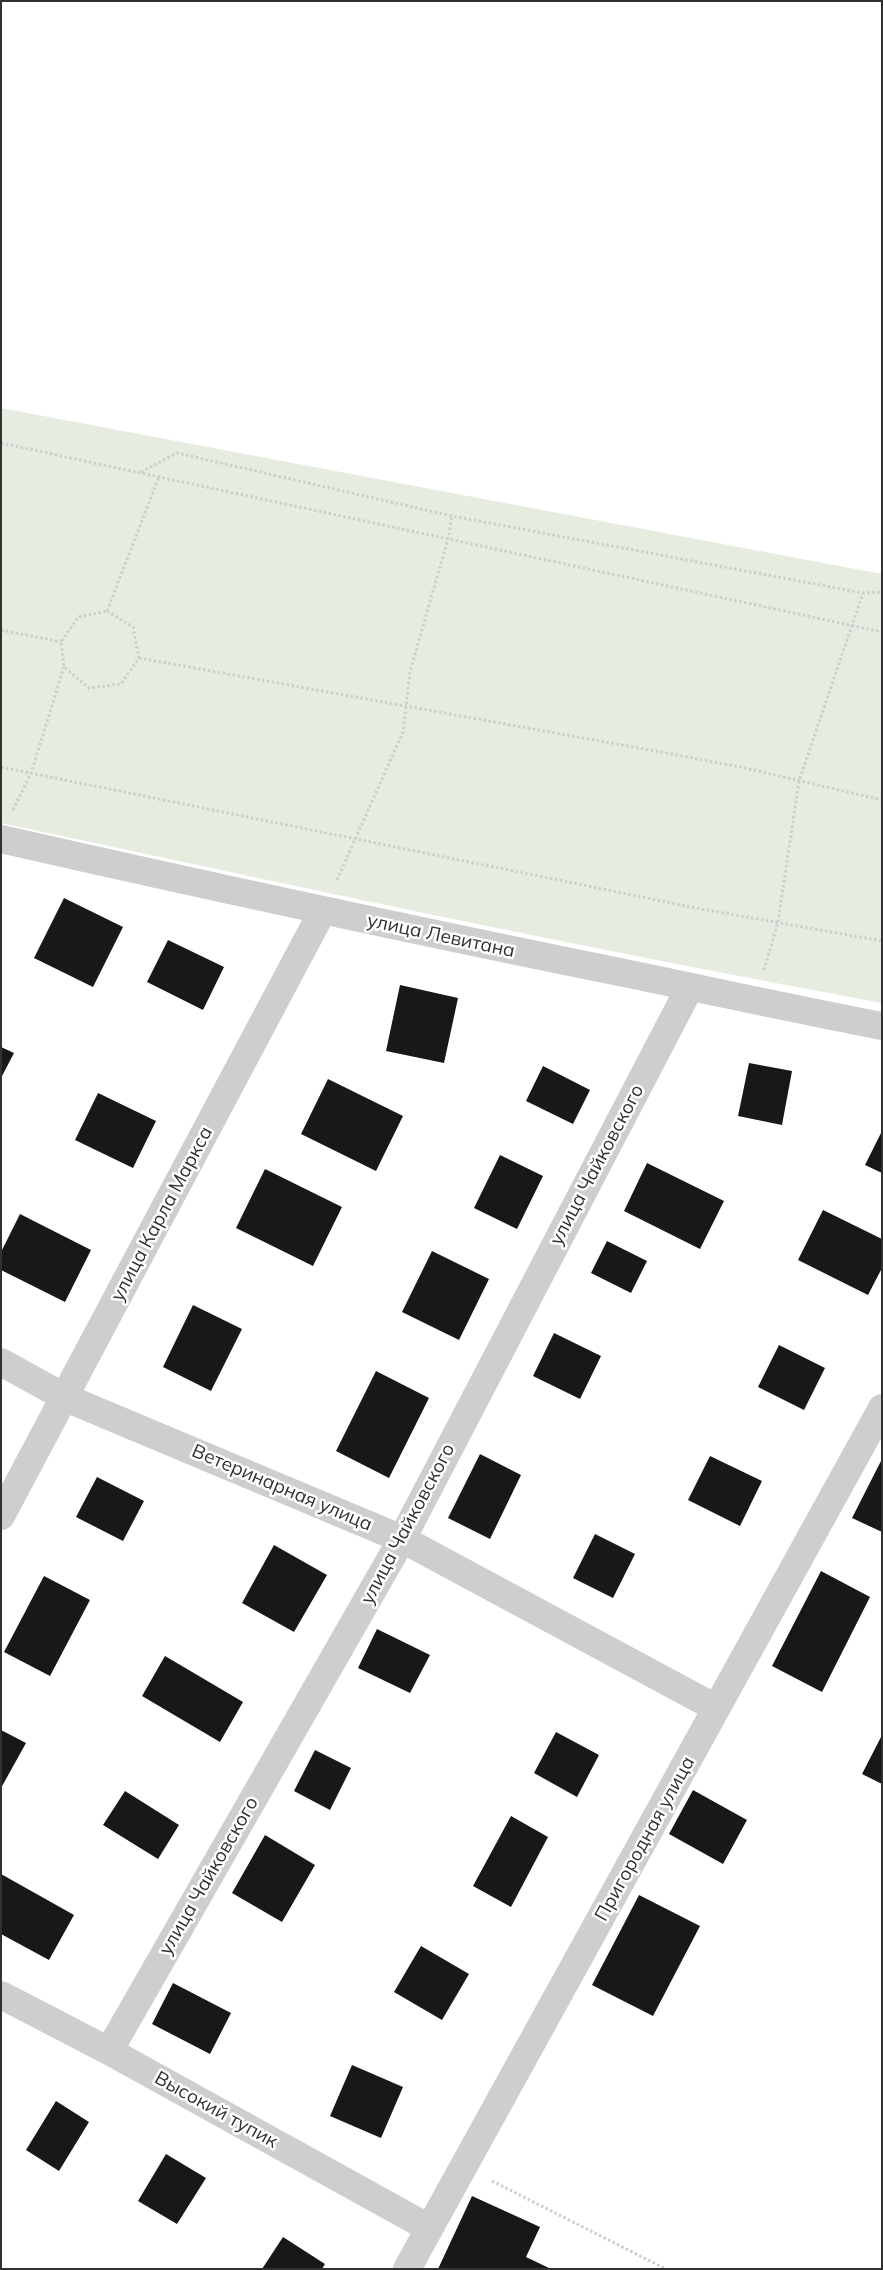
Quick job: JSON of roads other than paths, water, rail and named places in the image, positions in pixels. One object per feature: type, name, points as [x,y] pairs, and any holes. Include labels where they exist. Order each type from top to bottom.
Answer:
[{"type":"street","name":"улица Левитана","points":[[6,827],[322,912],[756,1002],[882,1026]]},
{"type":"street","name":"улица Карла Маркса","points":[[1,1516],[66,1398],[322,912]]},
{"type":"street","name":"улица Чайковского","points":[[110,2051],[402,1539],[690,987]]},
{"type":"street","name":"Ветеринарная улица","points":[[1,1362],[66,1398],[402,1539],[716,1708]]},
{"type":"street","name":"Пригородная улица","points":[[407,2269],[465,2168],[882,1408]]},
{"type":"street","name":"Высокий тупик","points":[[1,1995],[110,2051],[429,2228]]}]
